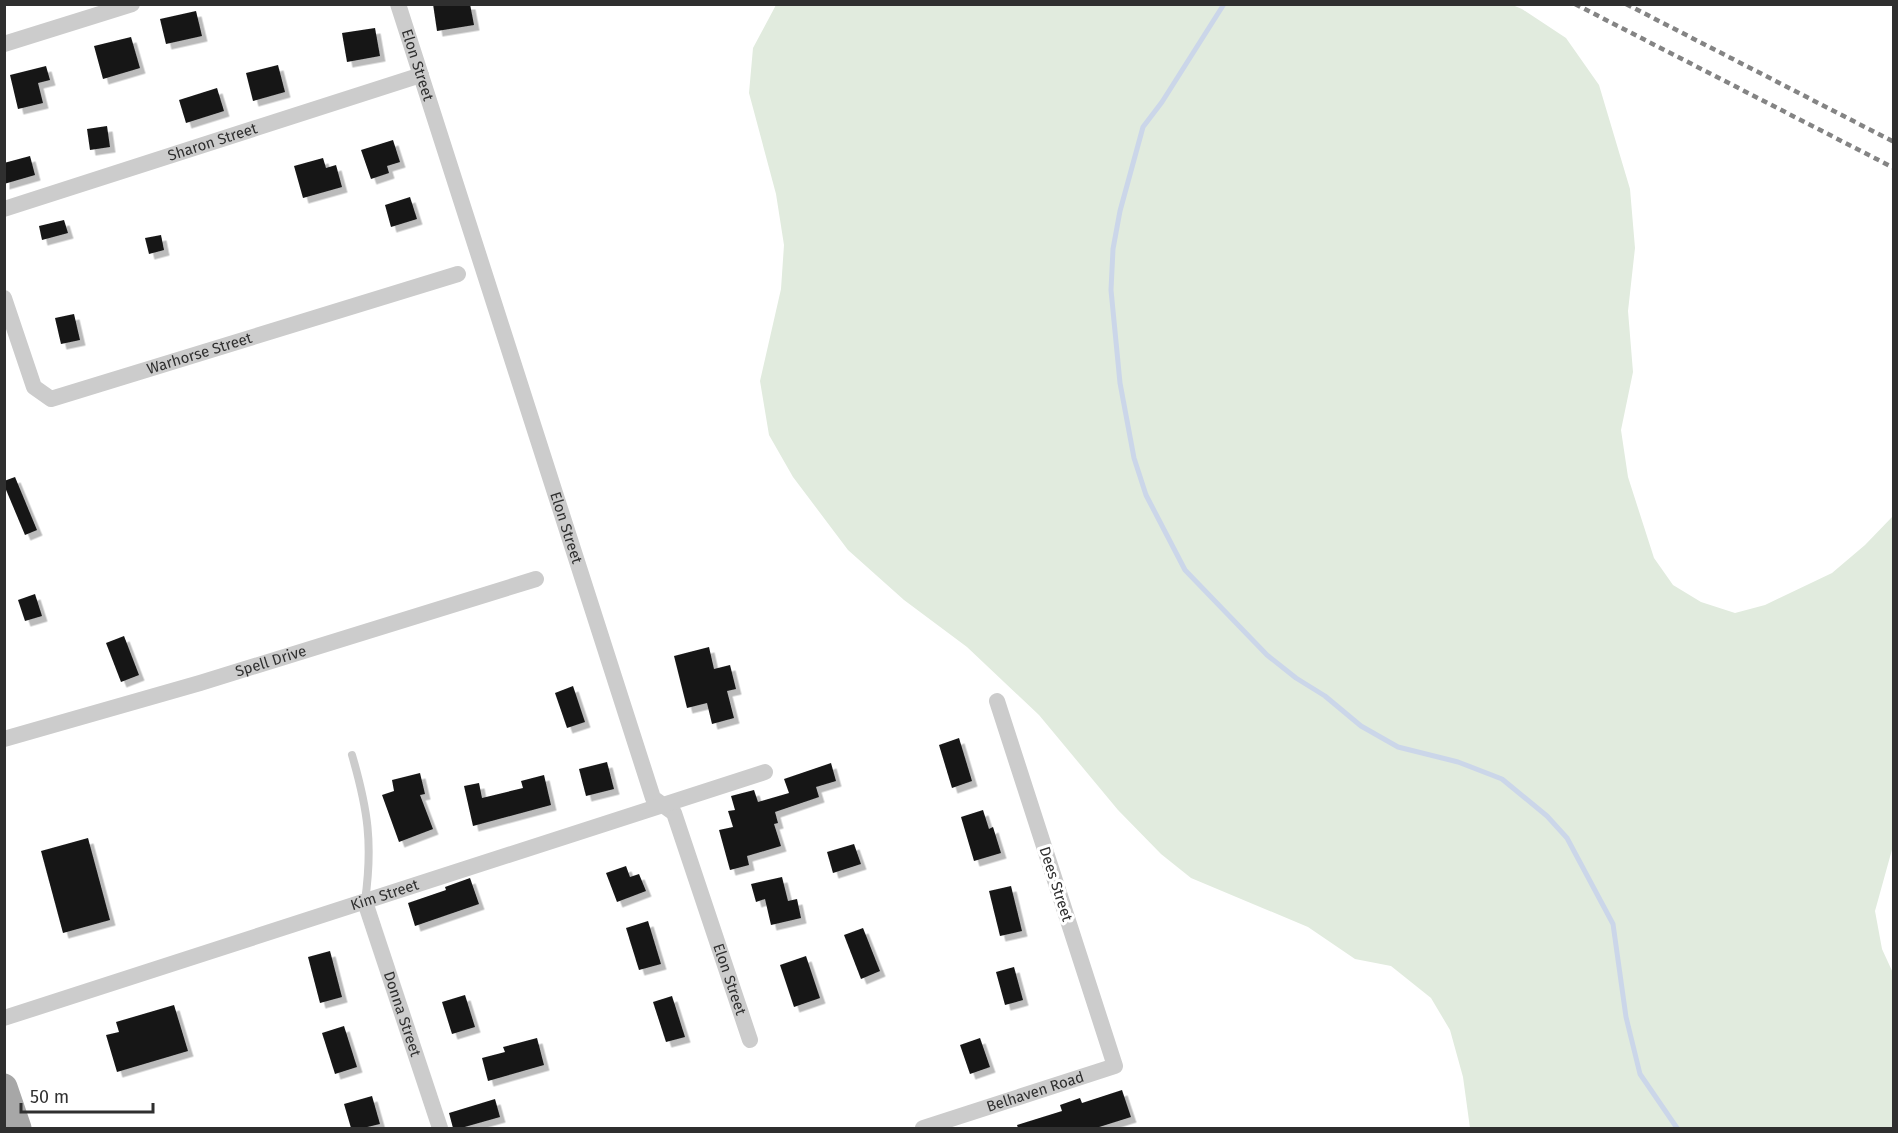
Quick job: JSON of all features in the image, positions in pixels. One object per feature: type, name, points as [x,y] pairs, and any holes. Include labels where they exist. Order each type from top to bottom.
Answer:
[{"type":"main road","points":[[4,1087],[18,1128]]},
{"type":"street","points":[[4,44],[132,4]]},
{"type":"street","name":"Elon Street","points":[[398,4],[653,798],[674,813],[750,1040]]},
{"type":"street","name":"Sharon Street","points":[[4,209],[422,75]]},
{"type":"street","name":"Warhorse Street","points":[[4,298],[34,387],[51,399],[458,274]]},
{"type":"street","name":"Spell Drive","points":[[4,739],[200,683],[536,579]]},
{"type":"street","name":"Dees Street","points":[[997,701],[1115,1066]]},
{"type":"street","name":"Kim Street","points":[[4,1018],[765,772]]},
{"type":"street","name":"Donna Street","points":[[365,902],[440,1128]]},
{"type":"street","name":"Belhaven Road","points":[[923,1128],[1115,1066]]},
{"type":"lane","points":[[352,755],[368,819],[370,866],[365,902]]},
{"type":"shaded area","points":[[1510,4],[1522,9],[1566,38],[1599,85],[1630,189],[1635,248],[1628,311],[1633,372],[1621,430],[1628,477],[1654,558],[1673,585],[1701,602],[1735,613],[1765,605],[1832,573],[1865,545],[1893,516],[1893,846],[1875,911],[1882,949],[1893,973],[1893,1128],[1470,1128],[1463,1077],[1450,1030],[1431,998],[1391,966],[1355,959],[1308,927],[1191,878],[1161,854],[1118,810],[1039,715],[967,647],[904,600],[848,550],[793,477],[769,435],[760,381],[781,289],[784,245],[776,194],[749,93],[753,48],[776,5]]},
{"type":"building","points":[[433,4],[470,4],[474,25],[437,31]]},
{"type":"building","points":[[196,11],[202,36],[166,44],[160,19]]},
{"type":"building","points":[[375,28],[380,56],[347,62],[342,33]]},
{"type":"building","points":[[131,37],[140,68],[103,79],[94,46]]},
{"type":"building","points":[[278,65],[285,92],[253,101],[246,73]]},
{"type":"building","points":[[46,66],[50,80],[38,83],[43,103],[18,109],[10,75]]},
{"type":"building","points":[[217,88],[224,111],[186,123],[179,100]]},
{"type":"building","points":[[107,126],[110,147],[90,150],[87,129]]},
{"type":"building","points":[[393,140],[400,162],[387,166],[389,173],[371,179],[361,150]]},
{"type":"building","points":[[30,156],[35,175],[4,184],[4,163]]},
{"type":"building","points":[[323,158],[326,168],[336,165],[342,187],[303,198],[294,166]]},
{"type":"building","points":[[410,197],[417,219],[391,227],[385,205]]},
{"type":"building","points":[[64,220],[68,233],[42,240],[39,226]]},
{"type":"building","points":[[161,235],[164,250],[149,254],[145,238]]},
{"type":"building","points":[[74,314],[80,340],[61,344],[55,318]]},
{"type":"building","points":[[15,477],[37,530],[25,535],[4,485],[4,481]]},
{"type":"building","points":[[35,594],[42,616],[25,621],[18,600]]},
{"type":"building","points":[[124,636],[139,675],[121,682],[106,643]]},
{"type":"building","points":[[709,647],[714,669],[730,665],[736,689],[727,691],[734,718],[712,724],[707,703],[687,708],[674,656]]},
{"type":"building","points":[[573,686],[585,722],[567,728],[555,693]]},
{"type":"building","points":[[959,738],[972,781],[952,788],[939,745]]},
{"type":"building","points":[[607,762],[614,789],[586,796],[579,769]]},
{"type":"building","points":[[831,763],[836,781],[816,787],[819,797],[775,812],[778,823],[774,824],[781,846],[747,856],[749,865],[730,870],[719,830],[733,827],[728,811],[735,810],[731,796],[754,790],[758,802],[789,793],[784,779]]},
{"type":"building","points":[[420,773],[425,794],[420,795],[433,829],[399,842],[382,795],[394,791],[392,780]]},
{"type":"building","points":[[544,775],[551,805],[473,826],[464,786],[479,783],[482,798],[523,788],[521,781]]},
{"type":"building","points":[[983,810],[989,829],[993,827],[1001,853],[974,861],[961,817]]},
{"type":"building","points":[[88,838],[110,920],[63,933],[41,851]]},
{"type":"building","points":[[854,844],[861,864],[833,873],[827,852]]},
{"type":"building","points":[[626,866],[630,877],[639,874],[646,891],[617,902],[606,873]]},
{"type":"building","points":[[782,877],[788,901],[797,899],[801,918],[771,925],[765,899],[756,902],[751,884]]},
{"type":"building","points":[[470,878],[479,904],[415,926],[408,903],[446,890],[445,887]]},
{"type":"building","points":[[1011,886],[1022,931],[1000,936],[989,891]]},
{"type":"building","points":[[648,921],[661,964],[639,970],[626,928]]},
{"type":"building","points":[[863,928],[880,971],[861,979],[844,935]]},
{"type":"building","points":[[330,951],[342,997],[320,1003],[308,957]]},
{"type":"building","points":[[806,956],[820,998],[794,1007],[780,965]]},
{"type":"building","points":[[1014,967],[1023,1000],[1005,1005],[996,972]]},
{"type":"building","points":[[465,995],[475,1027],[452,1034],[442,1002]]},
{"type":"building","points":[[672,996],[685,1037],[666,1042],[653,1002]]},
{"type":"building","points":[[174,1005],[188,1051],[117,1072],[106,1035],[119,1032],[116,1022]]},
{"type":"building","points":[[344,1026],[357,1067],[335,1074],[322,1033]]},
{"type":"building","points":[[537,1038],[544,1065],[488,1081],[482,1058],[505,1052],[503,1047]]},
{"type":"building","points":[[980,1038],[990,1067],[970,1074],[960,1045]]},
{"type":"building","points":[[1122,1090],[1131,1117],[1096,1128],[1018,1128],[1017,1125],[1062,1111],[1060,1105],[1080,1098],[1082,1103]]},
{"type":"building","points":[[372,1096],[380,1124],[351,1128],[344,1104]]},
{"type":"building","points":[[495,1099],[500,1117],[461,1128],[453,1128],[449,1113]]},
{"type":"waterway","points":[[1224,4],[1162,102],[1143,127],[1120,211],[1113,249],[1111,290],[1120,383],[1134,458],[1146,495],[1185,570],[1267,655],[1296,678],[1325,696],[1361,726],[1398,747],[1458,762],[1502,779],[1547,816],[1567,838],[1613,924],[1626,1017],[1640,1074],[1677,1128]]},
{"type":"railway","points":[[1575,4],[1894,168]]},
{"type":"railway","points":[[1626,4],[1894,142]]}]
